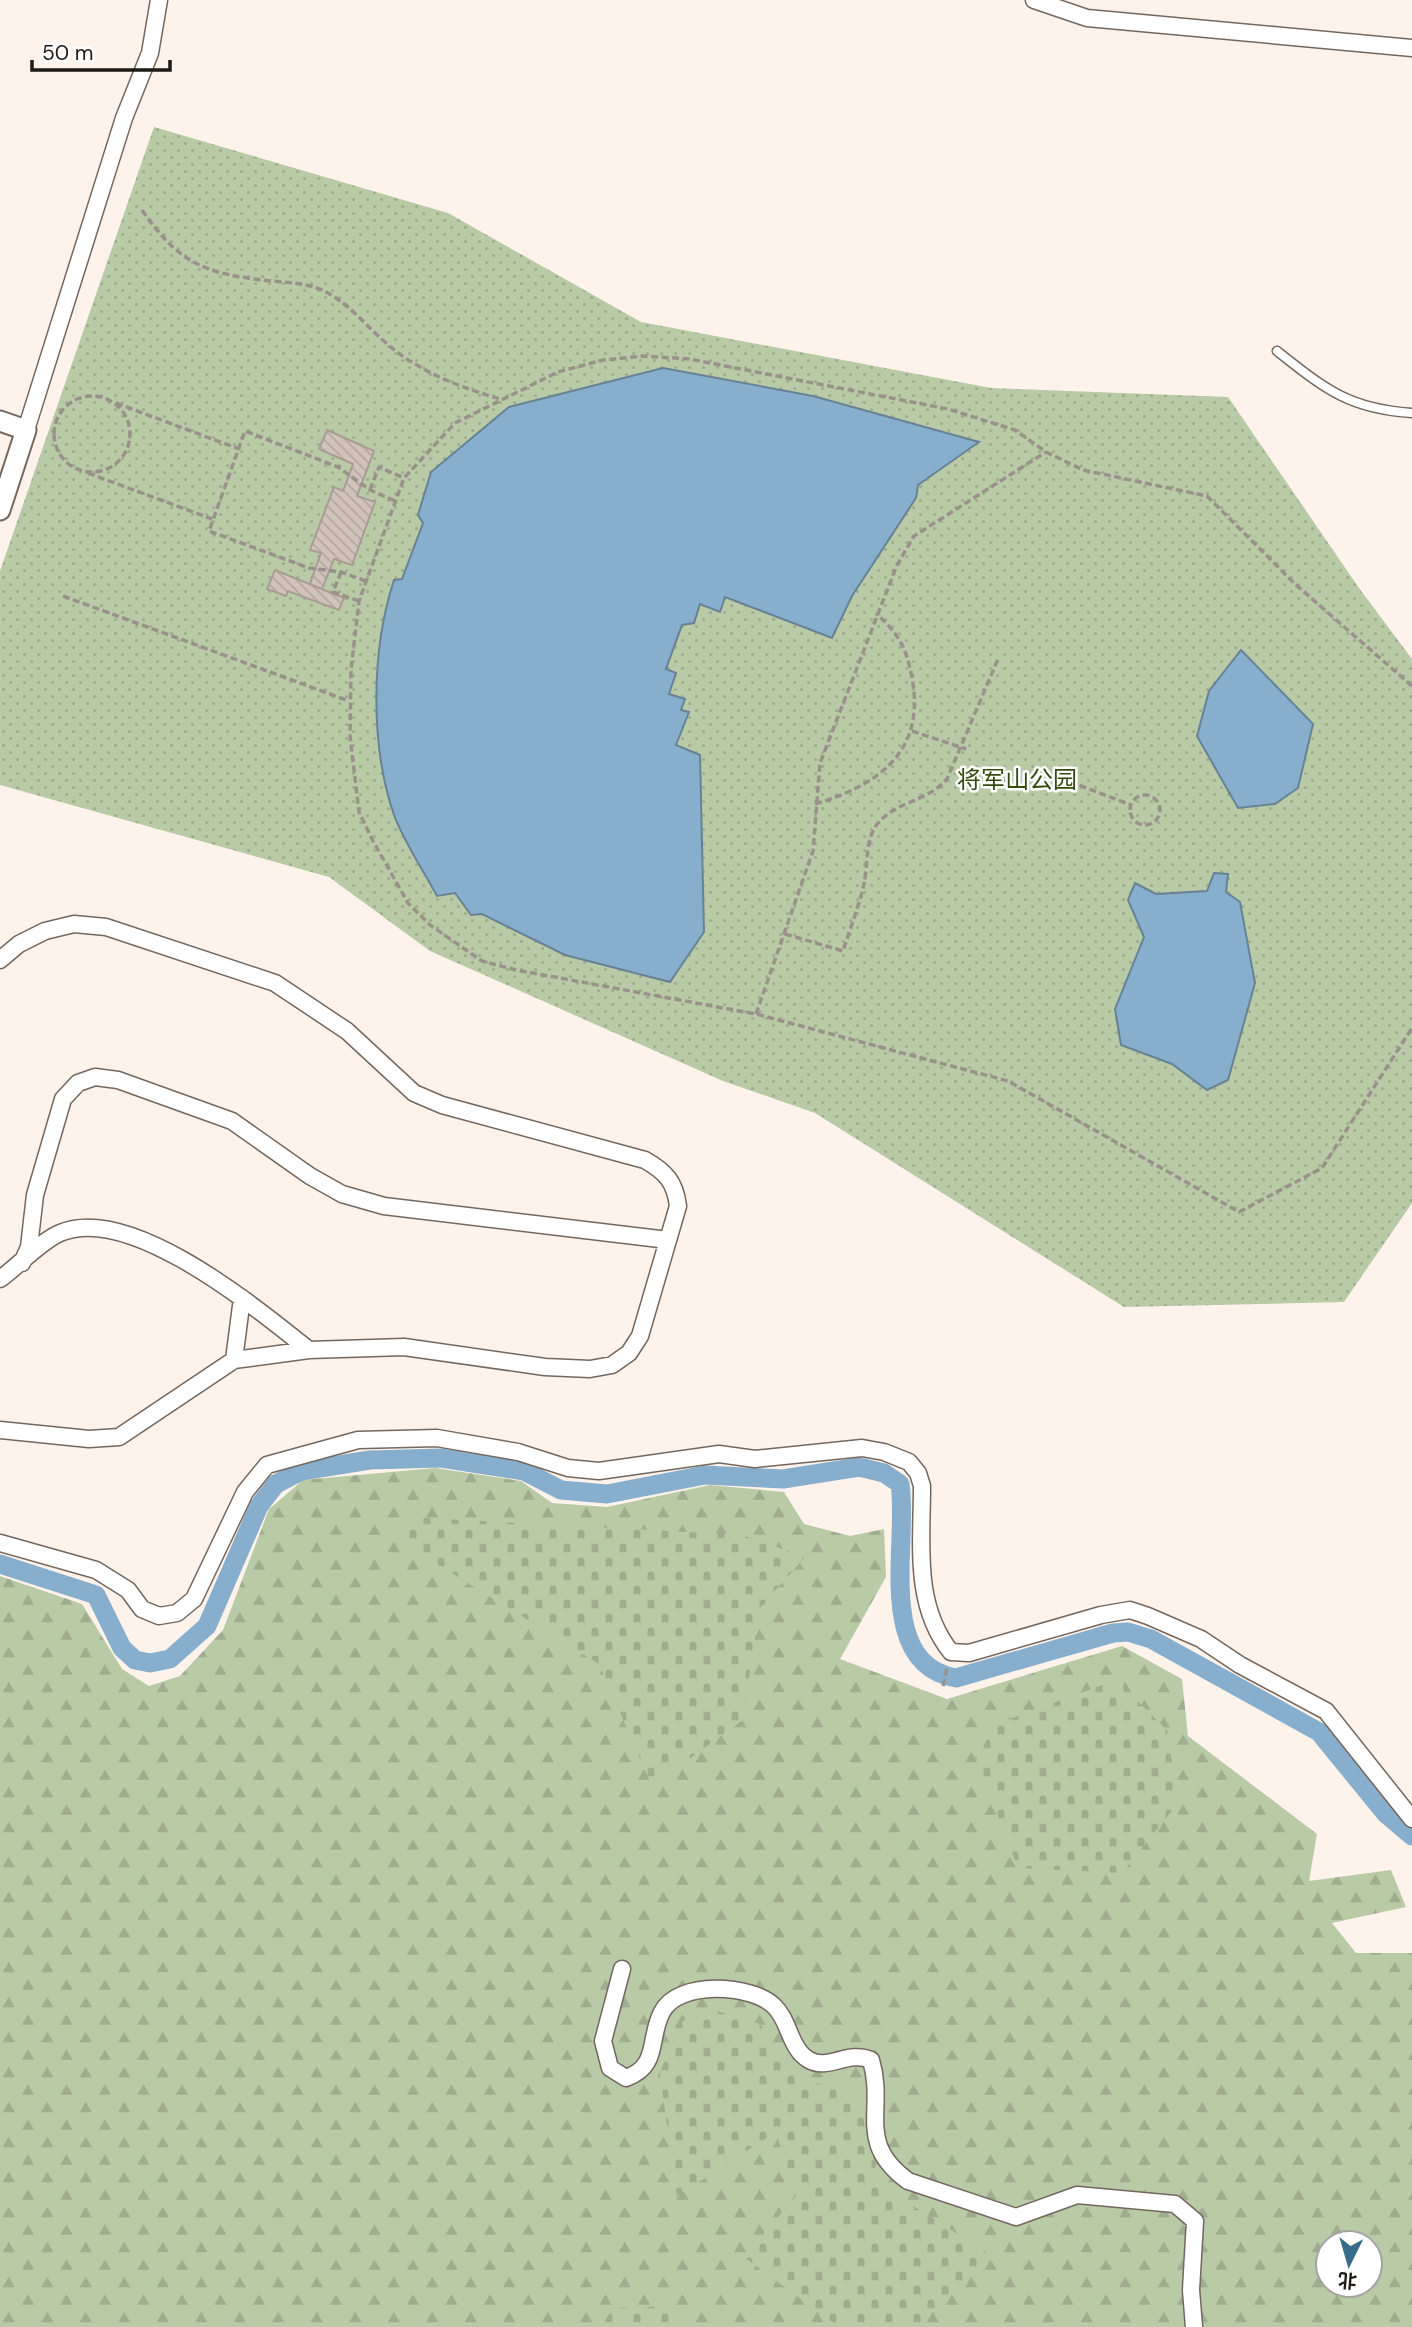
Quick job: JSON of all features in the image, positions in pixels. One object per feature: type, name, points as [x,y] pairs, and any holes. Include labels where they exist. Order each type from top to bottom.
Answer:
[{"type":"street","points":[[0,510],[124,118],[150,53],[159,0]]},
{"type":"street","points":[[1034,0],[1087,18],[1412,48]]},
{"type":"street","points":[[0,421],[26,430]]},
{"type":"street","points":[[0,960],[19,944],[45,931],[74,924],[106,928],[275,983],[347,1031],[414,1093],[442,1105],[645,1160],[664,1171],[676,1189],[678,1206],[640,1336],[629,1353],[612,1364],[590,1369],[545,1367],[404,1347],[309,1350],[234,1360],[119,1437],[89,1439],[0,1430]]},
{"type":"street","points":[[22,1263],[29,1247],[35,1195],[64,1099],[78,1083],[95,1077],[118,1080],[232,1121],[256,1135],[310,1176],[342,1194],[384,1206],[668,1240]]},
{"type":"street","points":[[0,1279],[59,1234],[88,1227],[120,1231],[153,1244],[243,1298],[309,1350]]},
{"type":"street","points":[[234,1360],[243,1298]]},
{"type":"street","points":[[0,1544],[96,1570],[128,1590],[142,1609],[159,1616],[177,1613],[194,1599],[239,1502],[267,1465],[358,1440],[438,1437],[518,1452],[568,1468],[598,1471],[719,1454],[755,1459],[862,1448],[884,1452],[909,1462],[918,1473],[922,1486],[925,1599],[936,1634],[951,1652],[970,1653],[1101,1615],[1130,1610],[1148,1616],[1201,1639],[1240,1665],[1326,1711],[1412,1819]]},
{"type":"street","points":[[622,1969],[603,2040],[610,2068],[626,2078],[640,2073],[648,2062],[661,2014],[669,2000],[690,1991],[726,1988],[762,1998],[776,2007],[798,2050],[811,2061],[824,2063],[859,2055],[871,2060],[874,2072],[876,2144],[895,2171],[908,2181],[1016,2217],[1077,2195],[1175,2204],[1195,2221],[1191,2290],[1194,2327]]},
{"type":"lane","points":[[1278,351],[1328,391],[1382,411],[1412,413]]},
{"type":"path","points":[[142,210],[183,258],[214,272],[313,285],[346,305],[387,344],[414,363],[457,386],[502,399]]},
{"type":"path","points":[[1412,686],[1295,584],[1207,496],[1083,470],[1045,452],[1015,430],[948,409],[689,359],[644,356],[603,360],[558,372],[502,399],[455,424],[404,478],[359,601],[349,701],[359,812],[408,903],[430,925],[482,961],[516,970],[756,1014],[1008,1081],[1239,1212],[1322,1168],[1412,1028]]},
{"type":"path","points":[[101,397],[239,449]]},
{"type":"path","points":[[79,469],[104,470],[115,464],[129,444],[128,420],[113,401],[101,397],[76,399],[58,417],[55,442],[68,463],[79,469],[213,520]]},
{"type":"path","points":[[366,581],[341,572],[309,568],[209,531],[245,431],[338,467],[370,490],[395,501]]},
{"type":"path","points":[[756,1014],[813,851],[815,804],[821,763],[876,613],[914,536],[1045,452]]},
{"type":"path","points":[[370,490],[379,467],[404,478]]},
{"type":"path","points":[[341,572],[333,592],[359,601]]},
{"type":"path","points":[[63,596],[349,701]]},
{"type":"path","points":[[815,804],[844,795],[872,781],[895,760],[912,731],[915,697],[909,662],[899,635],[876,613]]},
{"type":"path","points":[[784,934],[843,951],[864,885],[869,848],[877,823],[892,811],[935,793],[947,779],[998,659]]},
{"type":"path","points":[[912,731],[966,749]]},
{"type":"path","points":[[1060,778],[1131,805]]},
{"type":"path","points":[[1148,795],[1157,800],[1160,815],[1154,823],[1140,825],[1133,819],[1131,805],[1138,797],[1148,795]]},
{"type":"path","points":[[943,1686],[948,1665]]},
{"type":"green space","name":"将军山公园","points":[[154,127],[448,213],[641,322],[991,388],[1228,397],[1359,588],[1412,659],[1412,1203],[1344,1302],[1124,1307],[815,1113],[723,1081],[430,951],[329,877],[0,785],[0,571]]},
{"type":"green space","points":[[435,1468],[521,1481],[552,1503],[607,1507],[710,1485],[784,1492],[804,1524],[850,1536],[884,1529],[886,1577],[840,1659],[947,1699],[1122,1646],[1182,1679],[1188,1736],[1317,1834],[1309,1881],[1391,1870],[1406,1907],[1332,1923],[1356,1953],[1412,1953],[1412,2327],[0,2327],[0,1576],[82,1604],[122,1669],[149,1686],[180,1676],[223,1630],[269,1509],[303,1480]]},
{"type":"green space","points":[[408,1517],[742,1535],[805,1557],[759,1609],[743,1720],[652,1786],[599,1664],[398,1540]]},
{"type":"green space","points":[[1116,1680],[1167,1730],[1178,1803],[1122,1873],[1018,1868],[975,1757],[999,1723]]},
{"type":"green space","points":[[711,2009],[760,2024],[800,2082],[855,2086],[880,2185],[991,2255],[915,2327],[839,2327],[744,2257],[796,2196],[776,2132],[677,2196],[660,2075],[676,2024]]},
{"type":"green space","points":[[671,2306],[690,2327],[601,2327],[613,2308]]},
{"type":"water","points":[[663,368],[813,396],[979,442],[918,485],[916,498],[852,596],[832,638],[725,597],[720,612],[700,604],[694,623],[682,625],[666,669],[676,673],[669,694],[685,699],[681,710],[689,712],[676,745],[700,755],[704,932],[670,982],[565,955],[482,914],[471,915],[455,893],[437,896],[408,846],[394,815],[381,759],[376,698],[386,607],[394,580],[402,579],[423,523],[418,515],[431,472],[509,407]]},
{"type":"water","points":[[1241,650],[1313,724],[1298,788],[1275,804],[1238,808],[1197,736],[1209,691]]},
{"type":"water","points":[[1214,873],[1228,874],[1226,892],[1240,902],[1255,983],[1228,1080],[1207,1090],[1172,1064],[1121,1045],[1115,1009],[1144,937],[1128,900],[1135,883],[1156,894],[1207,891]]},
{"type":"building","points":[[327,430],[374,451],[357,496],[375,502],[352,565],[334,559],[322,589],[310,584],[321,553],[310,550],[334,487],[343,491],[353,464],[319,449]]},
{"type":"building","points":[[275,570],[344,598],[339,610],[288,591],[286,596],[267,589]]},
{"type":"waterway","points":[[0,1564],[96,1595],[122,1648],[135,1660],[150,1663],[170,1659],[207,1626],[259,1506],[276,1484],[301,1471],[370,1460],[441,1458],[524,1471],[561,1490],[607,1494],[705,1475],[783,1479],[859,1467],[884,1473],[900,1484],[901,1597],[905,1625],[914,1650],[930,1668],[956,1678],[1113,1633],[1128,1632],[1151,1639],[1319,1732],[1386,1814],[1412,1836]]}]
